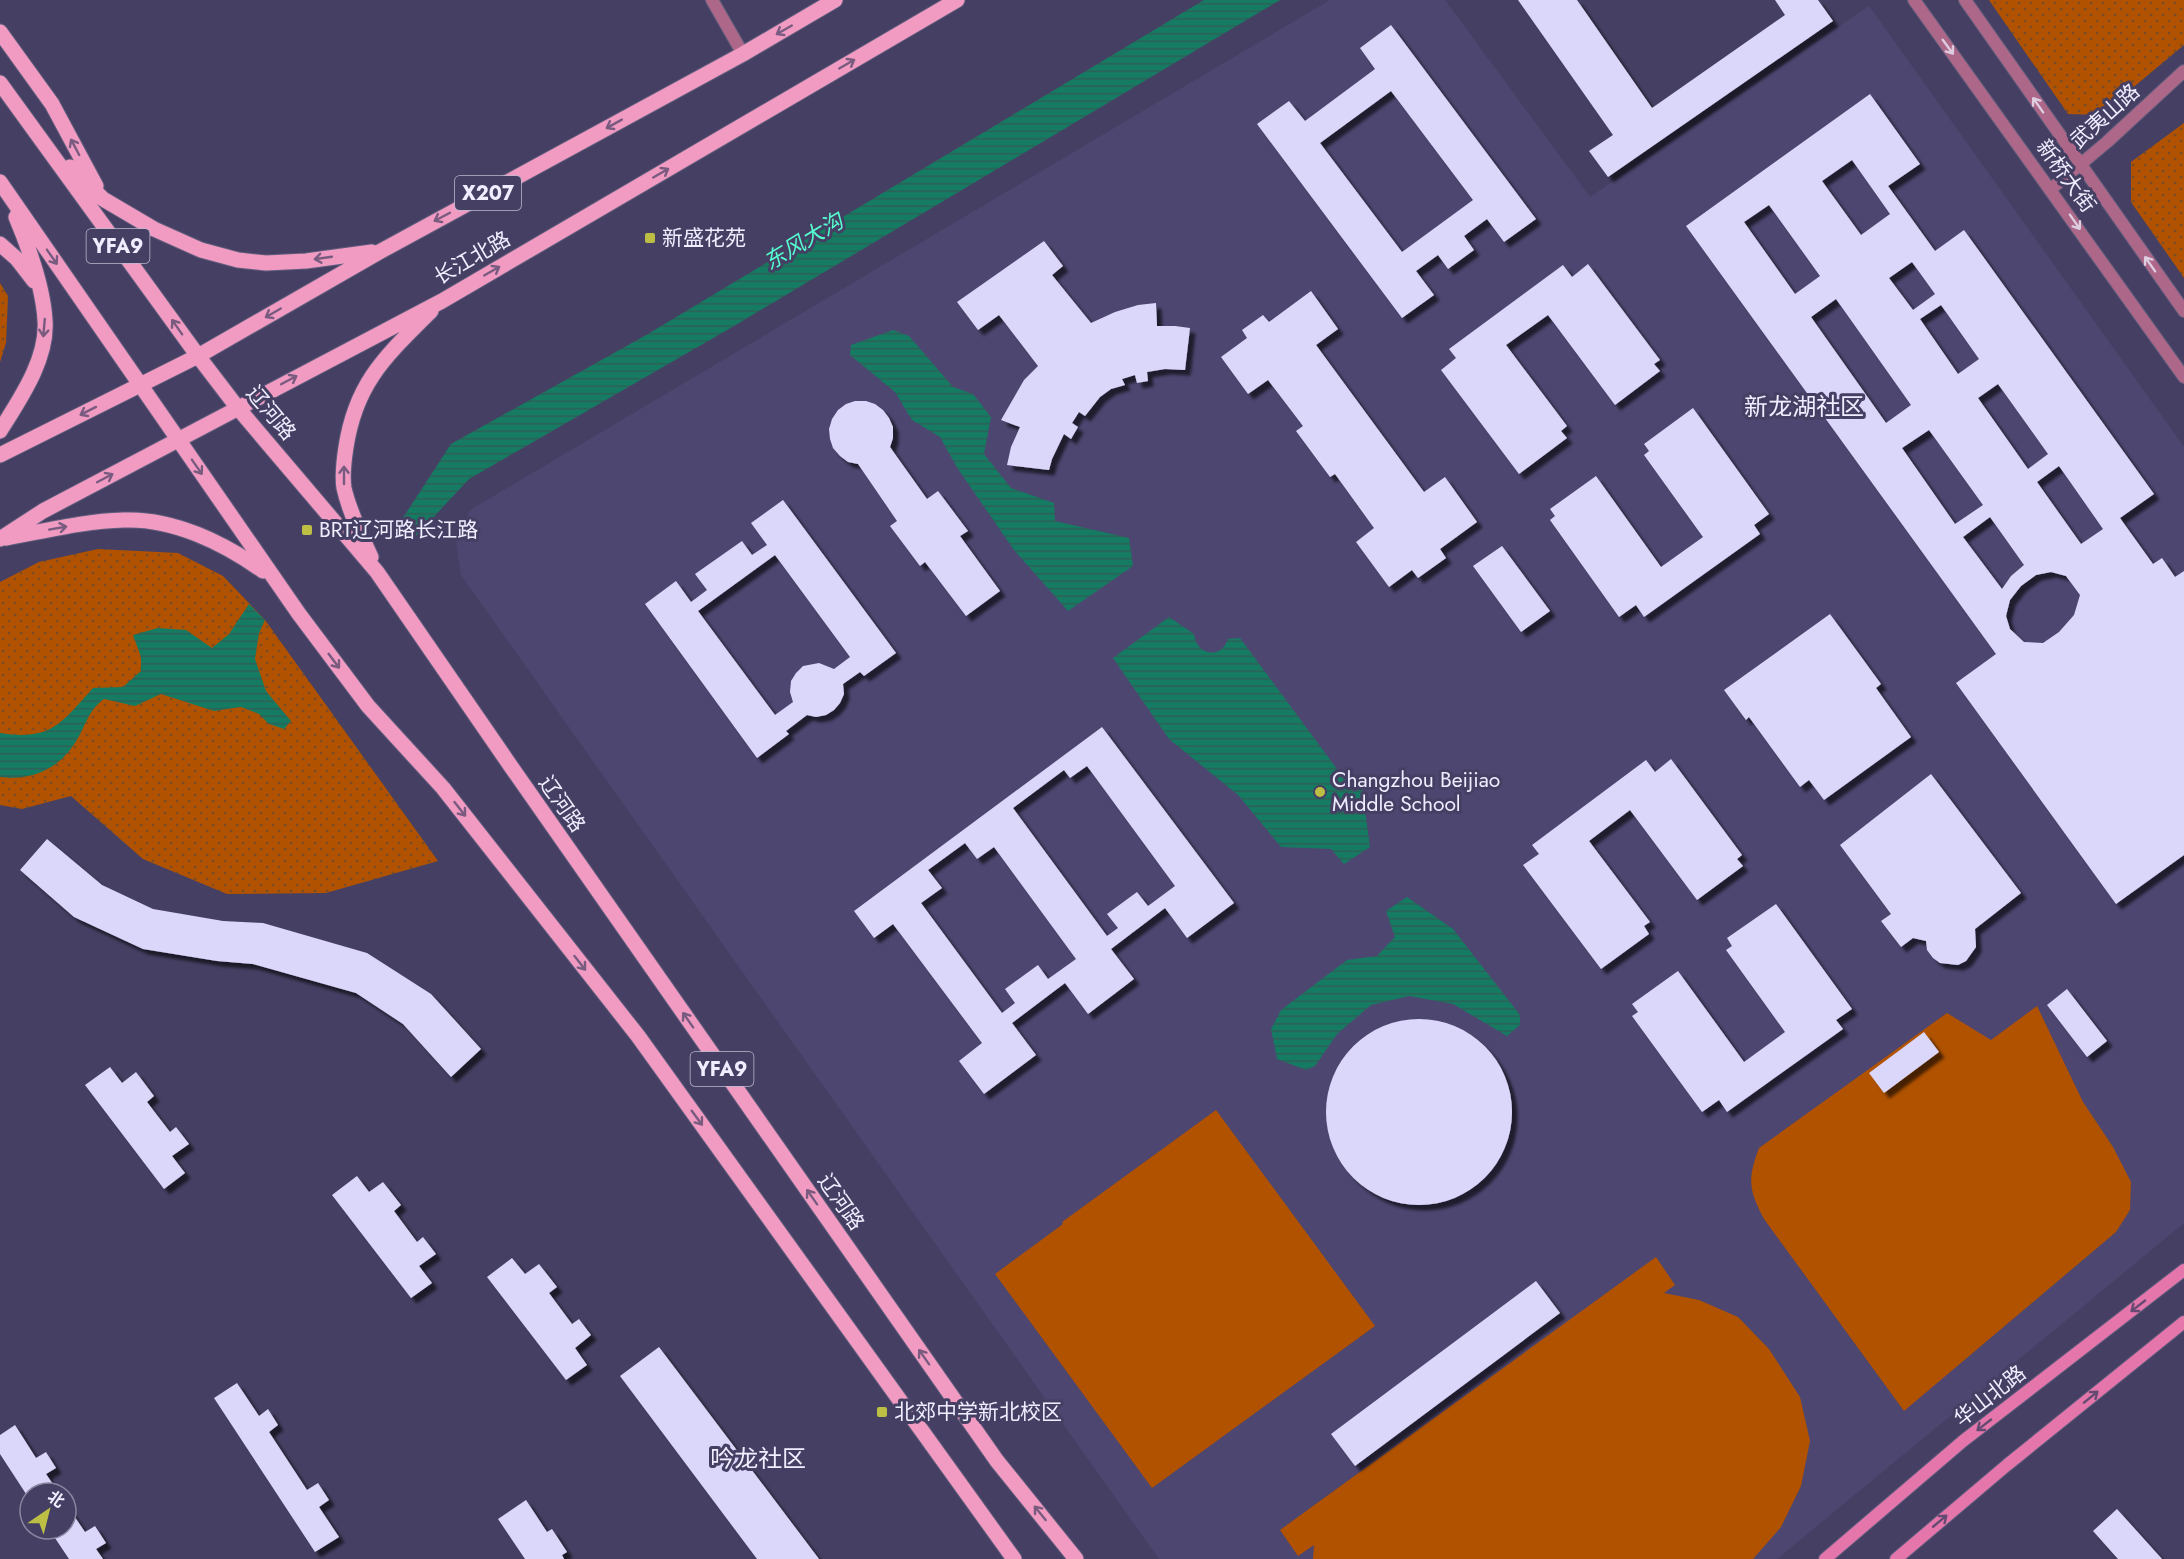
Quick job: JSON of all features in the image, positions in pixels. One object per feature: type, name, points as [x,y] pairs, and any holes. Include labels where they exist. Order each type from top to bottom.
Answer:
[{"type":"main road","name":"X207","points":[[0,455],[198,356],[381,251],[743,54],[835,0]]},
{"type":"main road","name":"长江北路","points":[[0,539],[43,511],[177,438],[442,301],[957,0]]},
{"type":"main road","points":[[0,32],[52,104],[103,199]]},
{"type":"main road","name":"辽河路","points":[[0,83],[237,407],[353,533],[377,572],[519,777],[997,1461],[1076,1559]]},
{"type":"main road","points":[[38,135],[103,199],[154,229],[192,246],[238,260],[266,262],[306,261],[381,251]]},
{"type":"main road","points":[[0,431],[23,394],[36,365],[45,322],[43,304],[29,249],[3,187]]},
{"type":"main road","name":"YFA9","points":[[3,187],[298,614],[368,705],[443,788],[638,1036],[1014,1559]]},
{"type":"main road","points":[[0,244],[33,277],[43,304]]},
{"type":"main road","points":[[353,533],[344,487],[344,458],[348,432],[359,398],[374,371],[442,301]]},
{"type":"main road","points":[[0,539],[89,523],[126,520],[163,524],[213,540],[243,556],[274,579]]},
{"type":"main road","name":"华山北路","points":[[1825,1559],[1963,1441],[2184,1270]]},
{"type":"main road","points":[[1896,1559],[2007,1465],[2184,1322]]},
{"type":"street","points":[[712,0],[743,54]]},
{"type":"street","name":"新桥大街","points":[[1914,0],[2184,377]]},
{"type":"street","name":"新桥大街","points":[[1965,0],[2184,311]]},
{"type":"street","name":"武夷山路","points":[[2051,189],[2080,166],[2184,70]]},
{"type":"shaded area","name":"Changzhou Beijiao Middle School","points":[[1330,0],[1445,0],[1590,197],[1869,6],[2184,447],[2184,1223],[1777,1559],[1159,1559],[461,575],[456,540],[470,510]]},
{"type":"shaded area","points":[[1989,0],[2184,0],[2184,45],[2100,115],[2068,114]]},
{"type":"shaded area","points":[[2184,123],[2184,278],[2131,202],[2131,162]]},
{"type":"shaded area","points":[[0,283],[8,296],[6,343],[0,362]]},
{"type":"shaded area","points":[[98,549],[178,553],[223,576],[265,620],[438,861],[326,893],[227,894],[143,859],[71,796],[22,809],[0,805],[0,582],[39,562]]},
{"type":"shaded area","points":[[2037,1006],[2083,1102],[2113,1147],[2131,1182],[2130,1210],[2116,1232],[1904,1411],[1764,1219],[1751,1185],[1755,1159],[1759,1148],[1947,1013],[1991,1040]]},
{"type":"shaded area","points":[[1216,1110],[1375,1326],[1152,1488],[995,1274],[1063,1224],[1062,1222]]},
{"type":"shaded area","points":[[1656,1257],[1675,1285],[1664,1293],[1699,1300],[1738,1317],[1769,1349],[1800,1397],[1810,1441],[1801,1486],[1781,1527],[1753,1559],[1313,1559],[1314,1545],[1298,1556],[1280,1530]]},
{"type":"water","points":[[1204,0],[1280,0],[734,326],[469,479],[416,536],[399,524],[451,444],[648,334]]},
{"type":"water","points":[[893,330],[909,336],[953,387],[973,394],[991,417],[984,454],[1011,488],[1054,503],[1055,521],[1129,538],[1133,566],[1068,611],[1014,550],[958,469],[940,437],[912,420],[895,392],[850,355],[851,345]]},
{"type":"water","points":[[249,604],[265,620],[259,633],[255,659],[266,691],[291,721],[284,729],[269,724],[259,714],[241,707],[214,711],[161,694],[135,706],[104,699],[92,712],[71,748],[55,765],[24,777],[0,777],[0,733],[18,735],[44,732],[63,720],[93,688],[123,687],[141,671],[141,657],[133,635],[158,628],[186,630],[212,648],[229,634]]},
{"type":"water","points":[[1169,617],[1194,634],[1199,647],[1209,652],[1220,650],[1228,639],[1240,638],[1354,792],[1362,788],[1370,847],[1344,864],[1331,849],[1281,847],[1238,795],[1169,739],[1113,658]]},
{"type":"water","points":[[1407,897],[1453,929],[1520,1015],[1520,1025],[1507,1036],[1453,1004],[1409,996],[1371,1005],[1337,1034],[1315,1066],[1306,1070],[1277,1059],[1271,1029],[1281,1010],[1347,960],[1377,956],[1395,937],[1386,911]]},
{"type":"building","points":[[1518,0],[1577,0],[1652,108],[1785,15],[1775,0],[1818,0],[1833,21],[1608,177],[1589,151],[1613,135]]},
{"type":"building","points":[[1391,25],[1536,219],[1504,242],[1487,219],[1464,236],[1474,250],[1448,269],[1438,255],[1416,271],[1434,295],[1402,318],[1257,124],[1289,101],[1305,121],[1375,69],[1360,48]],"holes":[[[1391,91],[1473,200],[1402,252],[1320,143]]]},
{"type":"building","points":[[1870,94],[1920,164],[1888,186],[1935,251],[1964,230],[2154,494],[2120,518],[2153,564],[2162,558],[2175,577],[2184,571],[2184,855],[2116,904],[1956,683],[1996,654],[1686,226]],"holes":[[[1852,160],[1890,214],[1861,235],[1822,181]],[[1769,205],[1820,276],[1795,294],[1744,222]],[[1912,262],[1935,294],[1913,310],[1889,278]],[[1836,299],[1911,405],[1886,423],[1811,317]],[[1941,305],[1979,359],[1958,374],[1920,319]],[[1998,384],[2048,454],[2028,469],[1978,398]],[[1929,430],[1983,505],[1955,524],[1902,448]],[[2059,466],[2103,529],[2081,544],[2037,482]],[[1990,517],[2024,565],[2011,576],[2002,589],[1963,537]],[[2051,572],[2066,576],[2080,595],[2074,615],[2059,632],[2043,643],[2024,642],[2010,629],[2006,616],[2010,600],[2021,586],[2036,575]]]},
{"type":"building","points":[[1044,241],[1063,266],[1052,275],[1091,323],[1115,312],[1138,305],[1156,303],[1157,326],[1190,328],[1185,370],[1165,369],[1147,372],[1148,381],[1137,383],[1135,375],[1122,379],[1125,385],[1111,389],[1100,397],[1085,416],[1079,412],[1072,423],[1078,427],[1071,439],[1064,434],[1049,470],[1007,465],[1011,447],[1020,427],[1001,420],[1024,380],[1038,366],[999,315],[978,330],[957,302]]},
{"type":"building","points":[[1588,264],[1660,360],[1654,364],[1660,371],[1615,405],[1548,315],[1506,345],[1567,426],[1561,431],[1567,438],[1519,474],[1441,370],[1456,358],[1449,349],[1563,265],[1572,277]]},
{"type":"building","points":[[1311,291],[1338,329],[1316,345],[1424,492],[1445,477],[1477,522],[1440,549],[1446,558],[1418,578],[1412,570],[1389,587],[1356,542],[1374,528],[1335,474],[1330,477],[1296,431],[1303,426],[1268,380],[1248,394],[1221,357],[1247,338],[1242,330],[1263,315],[1269,322]]},
{"type":"building","points":[[855,401],[866,401],[883,410],[893,427],[890,447],[927,499],[938,491],[968,531],[960,536],[1000,591],[966,616],[925,562],[920,566],[890,526],[897,521],[858,464],[848,462],[833,448],[829,429],[832,419],[838,410]]},
{"type":"building","points":[[1693,408],[1769,514],[1754,525],[1760,534],[1644,617],[1636,605],[1619,617],[1550,520],[1555,516],[1550,509],[1596,476],[1661,567],[1703,537],[1644,455],[1649,451],[1644,444]]},
{"type":"building","points":[[783,500],[896,653],[864,676],[860,672],[843,684],[844,694],[834,710],[816,717],[807,715],[786,731],[789,734],[757,758],[645,604],[676,581],[691,602],[707,590],[695,574],[742,541],[752,555],[767,545],[751,523]],"holes":[[[775,555],[850,657],[834,669],[819,663],[803,666],[791,681],[790,692],[793,702],[775,715],[698,611]]]},
{"type":"building","points":[[1502,546],[1550,611],[1521,632],[1473,566]]},
{"type":"building","points":[[1830,614],[1881,684],[1876,688],[1911,737],[1824,800],[1809,780],[1800,787],[1749,717],[1746,720],[1724,690]]},
{"type":"building","points":[[1102,727],[1234,903],[1187,938],[1165,908],[1111,949],[1134,979],[1088,1014],[1065,983],[1012,1023],[1036,1055],[984,1094],[959,1061],[982,1043],[893,924],[874,938],[854,911]],"holes":[[[1087,766],[1175,886],[1148,906],[1137,892],[1107,914],[1118,928],[1107,936],[1013,808],[1064,770],[1070,778]],[[965,843],[977,859],[994,847],[1076,959],[1048,979],[1038,965],[1005,989],[1015,1003],[1002,1013],[921,903],[942,888],[928,870]]]},
{"type":"building","points":[[1671,759],[1742,855],[1737,859],[1743,866],[1697,900],[1630,810],[1589,841],[1650,922],[1644,926],[1649,934],[1601,969],[1523,865],[1539,854],[1532,845],[1646,760],[1655,772]]},
{"type":"building","points":[[1931,774],[2021,893],[1975,929],[1976,947],[1966,961],[1958,965],[1940,963],[1933,958],[1927,950],[1926,941],[1913,938],[1901,947],[1881,921],[1891,914],[1840,845]]},
{"type":"building","points":[[47,839],[102,885],[153,909],[223,921],[263,923],[367,953],[431,994],[481,1049],[451,1077],[403,1024],[356,993],[253,964],[217,961],[143,949],[74,917],[20,870]]},
{"type":"building","points":[[1776,904],[1852,1009],[1836,1020],[1843,1029],[1727,1112],[1719,1100],[1702,1112],[1632,1016],[1638,1012],[1632,1004],[1678,971],[1744,1062],[1785,1032],[1726,950],[1732,946],[1727,938]]},
{"type":"building","points":[[2067,989],[2107,1041],[2087,1057],[2047,1005]]},
{"type":"building","points":[[1419,1019],[1437,1020],[1455,1026],[1471,1034],[1485,1046],[1497,1060],[1505,1076],[1511,1094],[1511,1130],[1505,1148],[1497,1164],[1485,1178],[1471,1190],[1455,1198],[1437,1204],[1419,1205],[1401,1204],[1383,1198],[1367,1190],[1353,1178],[1341,1164],[1333,1148],[1327,1130],[1326,1112],[1327,1094],[1333,1076],[1341,1060],[1353,1046],[1367,1034],[1383,1026],[1401,1020]]},
{"type":"building","points":[[1924,1032],[1939,1052],[1884,1093],[1869,1073]]},
{"type":"building","points":[[110,1067],[122,1083],[136,1072],[154,1096],[147,1102],[170,1132],[176,1127],[189,1144],[172,1156],[185,1173],[164,1189],[85,1085]]},
{"type":"building","points":[[357,1176],[369,1192],[383,1182],[401,1205],[394,1211],[417,1242],[423,1237],[436,1254],[419,1266],[432,1283],[411,1298],[332,1195]]},
{"type":"building","points":[[512,1258],[525,1274],[539,1264],[557,1287],[549,1293],[572,1324],[579,1319],[591,1335],[575,1348],[587,1365],[566,1380],[487,1277]]},
{"type":"building","points":[[1536,1281],[1560,1313],[1355,1466],[1331,1434]]},
{"type":"building","points":[[659,1347],[819,1559],[757,1559],[620,1376]]},
{"type":"building","points":[[237,1383],[259,1416],[268,1409],[278,1425],[269,1432],[307,1490],[318,1483],[329,1500],[319,1507],[339,1537],[315,1552],[214,1398]]},
{"type":"building","points":[[15,1425],[36,1458],[46,1452],[56,1468],[46,1474],[51,1481],[18,1482],[0,1454],[0,1435]]},
{"type":"building","points":[[526,1500],[547,1532],[552,1529],[567,1552],[562,1555],[564,1559],[525,1559],[498,1519]]},
{"type":"building","points":[[2117,1509],[2162,1559],[2118,1559],[2093,1531]]},
{"type":"building","points":[[78,1522],[85,1532],[95,1526],[106,1543],[96,1549],[103,1559],[69,1559],[57,1541],[78,1541]]},
{"type":"waterway","name":"东风大沟","points":[[400,535],[411,525]]},
{"type":"place","name":"新盛花苑","points":[[650,238]]},
{"type":"place","name":"BRT辽河路长江路","points":[[307,530]]},
{"type":"place","name":"Changzhou Beijiao Middle School","points":[[1320,792]]},
{"type":"place","name":"北郊中学新北校区","points":[[882,1412]]},
{"type":"district","name":"新龙湖社区","points":[[1804,406]]},
{"type":"district","name":"吟龙社区","points":[[758,1458]]}]
